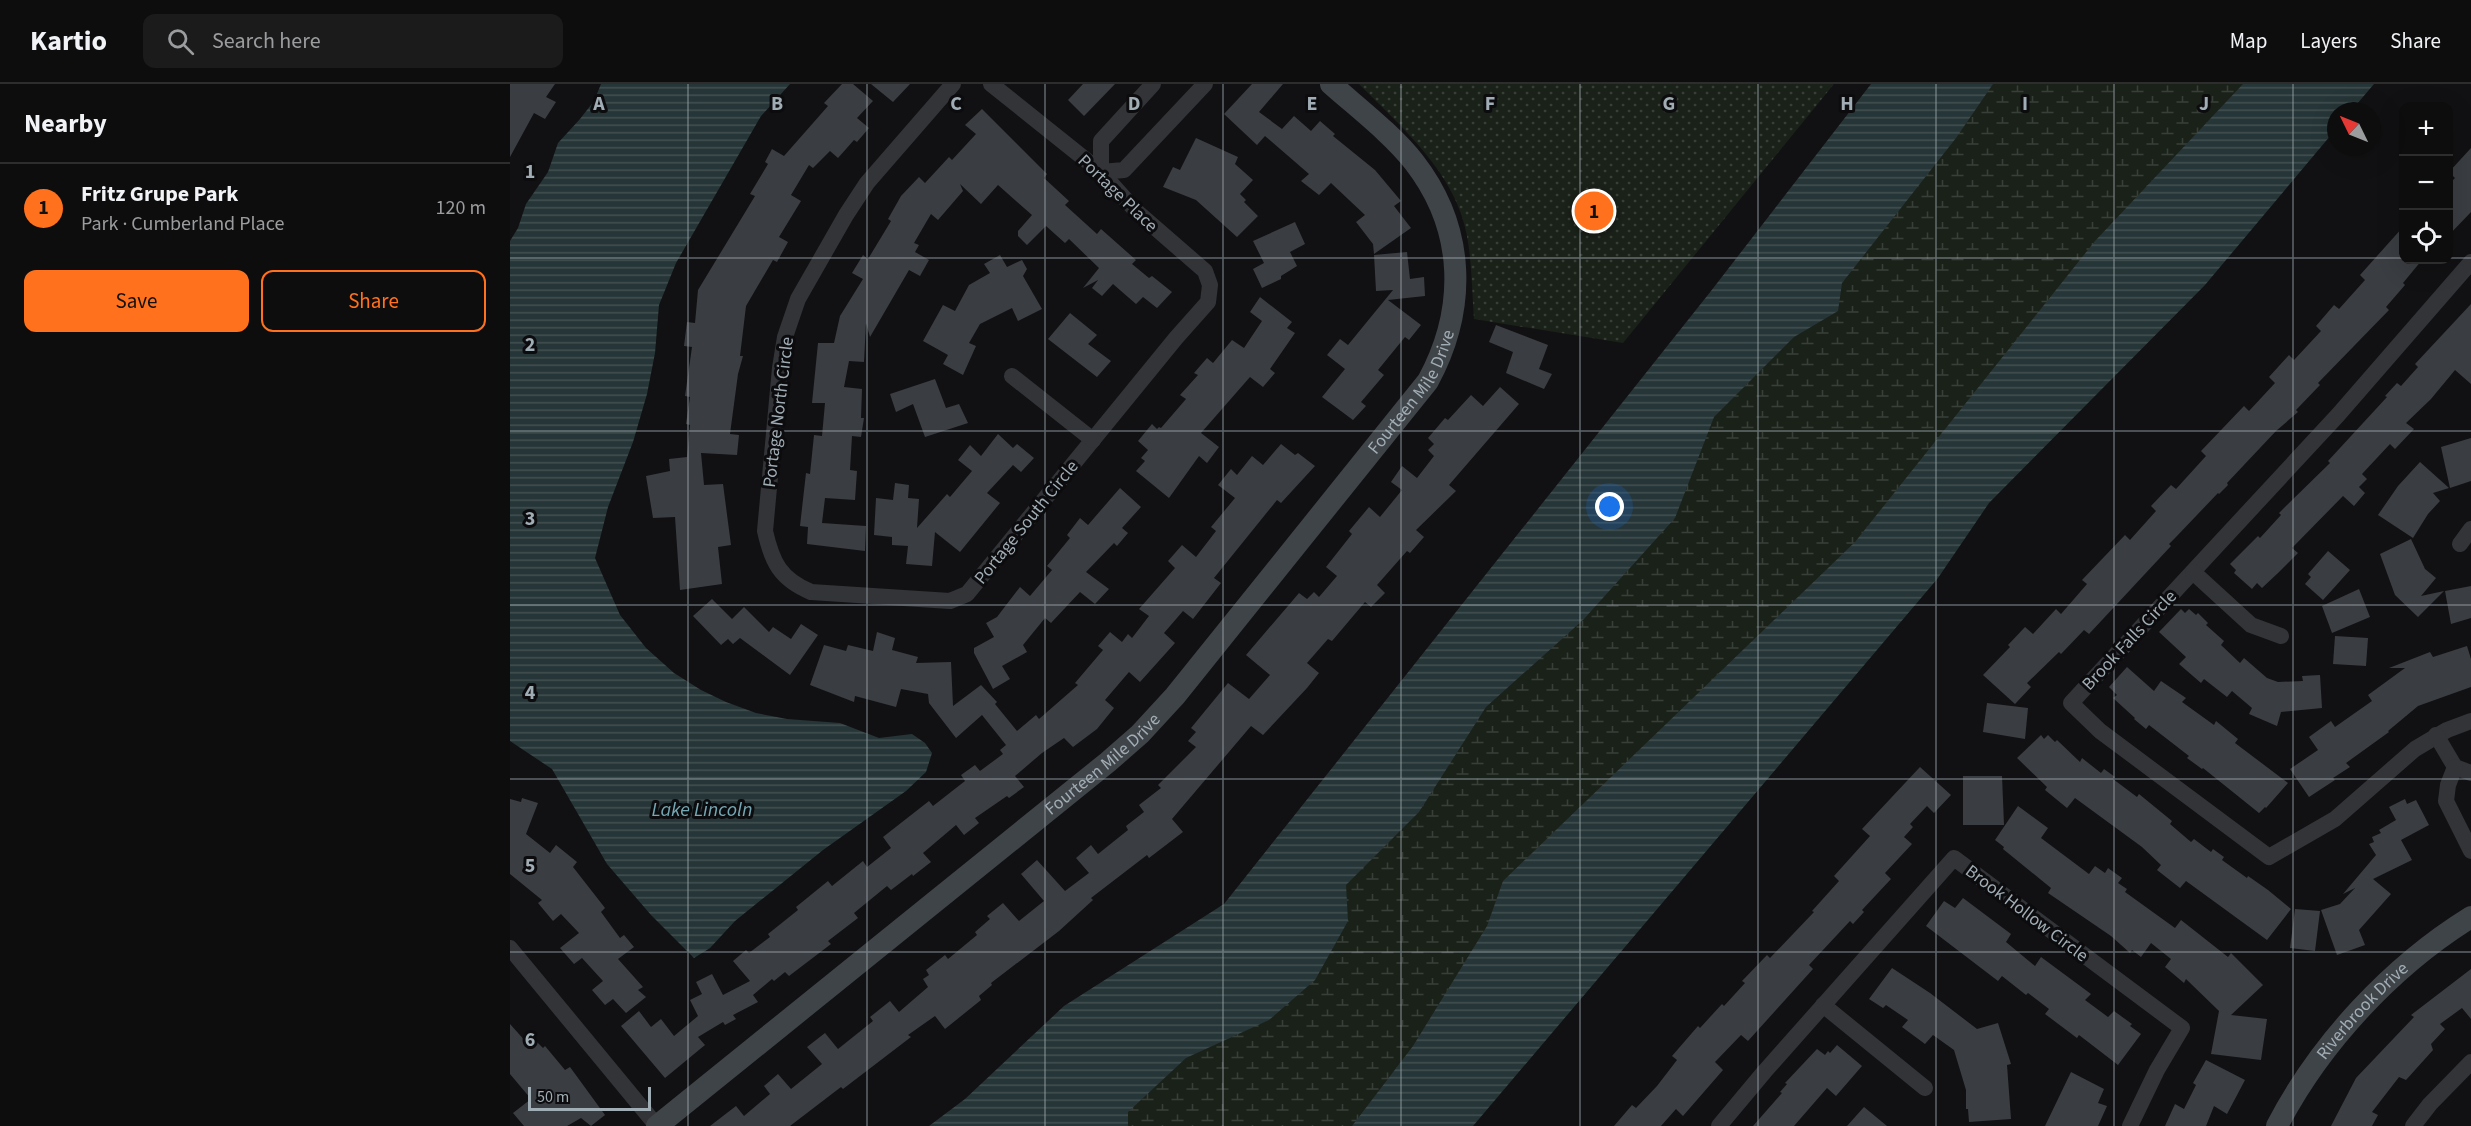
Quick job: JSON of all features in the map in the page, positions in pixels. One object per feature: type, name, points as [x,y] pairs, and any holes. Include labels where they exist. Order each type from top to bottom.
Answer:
[{"type":"street","name":"Portage North Circle","points":[[767,541],[765,531],[780,368],[785,336],[798,299],[846,214],[867,183],[953,84]]},
{"type":"street","name":"Portage Place","points":[[991,84],[1101,172],[1136,211],[1205,271],[1210,285]]},
{"type":"street","points":[[1153,84],[1101,141],[1101,172],[1124,170],[1205,84]]},
{"type":"street","name":"Fourteen Mile Drive","points":[[657,1126],[1099,770],[1140,734],[1175,696],[1428,381],[1443,350],[1453,316],[1456,275],[1445,216],[1431,187],[1406,153],[1331,84]]},
{"type":"street","name":"Brook Falls Circle","points":[[2471,262],[2338,415],[2071,703],[2100,731],[2269,857],[2335,819],[2399,762],[2436,735],[2471,721]]},
{"type":"street","name":"Portage South Circle","points":[[767,541],[769,552],[785,576],[811,592],[950,601],[959,598],[971,590],[1208,302],[1210,285]]},
{"type":"street","points":[[1012,376],[1093,440]]},
{"type":"street","points":[[2460,544],[2471,529]]},
{"type":"street","points":[[2193,572],[2251,625],[2281,636]]},
{"type":"street","points":[[2436,735],[2455,766],[2471,773]]},
{"type":"street","points":[[2455,766],[2448,785],[2446,801],[2471,851]]},
{"type":"street","name":"Brook Hollow Circle","points":[[1719,1126],[1954,858],[2182,1028],[2157,1070],[2130,1126]]},
{"type":"street","name":"Riverbrook Drive","points":[[2277,1126],[2306,1078],[2353,1019],[2383,987],[2421,953],[2471,916]]},
{"type":"street","points":[[510,948],[657,1126]]},
{"type":"street","points":[[1823,1005],[1925,1088]]},
{"type":"street","points":[[2413,1126],[2430,1104],[2471,1062]]},
{"type":"green space","points":[[1359,84],[1834,84],[1623,343],[1474,319],[1467,236],[1461,213],[1451,192],[1425,152]]},
{"type":"green space","points":[[1975,84],[2293,84],[1373,1126],[1049,1126],[1787,312]]},
{"type":"water","name":"Lake Lincoln","points":[[601,84],[790,84],[761,116],[676,263],[659,305],[655,353],[647,394],[633,442],[608,507],[595,558],[620,615],[646,648],[674,673],[726,702],[756,713],[787,719],[840,723],[879,738],[912,734],[925,743],[932,753],[926,772],[906,791],[823,850],[735,921],[710,948],[694,958],[651,915],[607,864],[552,769],[510,741],[510,241],[518,228],[526,204],[548,172],[558,143],[594,101]]},
{"type":"water","points":[[1871,84],[1993,84],[1956,138],[1842,283],[1838,311],[1794,337],[1714,417],[1675,518],[1583,620],[1486,707],[1419,812],[1346,885],[1348,921],[1315,980],[1269,1020],[1186,1058],[1128,1112],[1128,1126],[929,1126],[965,1099],[1064,1006],[1224,904],[1711,291]]},
{"type":"water","points":[[2243,84],[2374,84],[2359,102],[2327,102],[2327,140],[2205,285],[1989,503],[1938,578],[1473,1126],[1352,1126],[1413,1046],[1487,926],[1503,881],[1855,542],[2095,241]]},
{"type":"building","points":[[510,84],[555,84],[546,97],[556,102],[545,119],[534,113],[510,157]]},
{"type":"building","points":[[842,84],[853,84],[873,101],[857,118],[869,128],[857,142],[854,140],[838,158],[830,151],[813,168],[809,165],[791,195],[801,201],[779,237],[788,242],[777,262],[773,260],[746,306],[740,356],[743,356],[738,374],[730,434],[739,435],[737,455],[701,453],[704,485],[723,484],[731,545],[718,547],[722,584],[680,590],[675,517],[653,518],[646,476],[670,471],[669,459],[687,457],[690,425],[686,424],[690,397],[685,396],[692,347],[684,346],[687,322],[695,323],[698,290],[755,196],[750,194],[768,164],[765,162],[772,149],[784,156],[828,106],[824,103]]},
{"type":"building","points":[[871,84],[910,84],[893,102]]},
{"type":"building","points":[[1083,84],[1115,84],[1084,116],[1068,100]]},
{"type":"building","points":[[1252,84],[1283,84],[1259,112],[1282,129],[1294,116],[1311,131],[1320,121],[1335,134],[1333,136],[1375,170],[1401,201],[1394,206],[1411,228],[1374,254],[1373,244],[1356,222],[1365,215],[1331,183],[1319,195],[1301,181],[1309,174],[1265,136],[1257,145],[1224,114]]},
{"type":"building","points":[[982,109],[1047,174],[1044,178],[1069,201],[1065,205],[1097,234],[1101,229],[1136,260],[1132,264],[1172,292],[1157,308],[1143,297],[1136,304],[1113,284],[1102,296],[1092,288],[1098,280],[1083,288],[1099,268],[1069,239],[1065,243],[1046,226],[1027,245],[1018,236],[1018,231],[1032,215],[998,185],[981,204],[960,184],[963,191],[938,220],[931,214],[914,243],[919,245],[915,252],[929,260],[920,276],[909,270],[870,337],[866,323],[864,362],[849,361],[844,387],[862,389],[861,418],[864,418],[861,437],[852,436],[850,470],[857,471],[855,500],[825,498],[822,523],[866,526],[865,551],[807,544],[808,527],[800,526],[806,473],[810,474],[814,435],[822,436],[825,403],[812,403],[818,343],[834,343],[840,316],[863,279],[852,273],[863,255],[868,259],[891,221],[888,219],[901,196],[919,177],[925,183],[949,157],[952,160],[976,134],[965,125]]},
{"type":"building","points":[[1196,138],[1238,157],[1235,164],[1253,180],[1240,194],[1246,200],[1244,202],[1258,216],[1237,237],[1196,200],[1163,187],[1173,167],[1180,170]]},
{"type":"building","points":[[2471,148],[2471,212],[2453,231],[2453,180],[2455,178],[2453,168]]},
{"type":"building","points":[[1295,222],[1305,244],[1290,252],[1297,266],[1281,276],[1281,279],[1262,288],[1253,269],[1264,263],[1253,241]]},
{"type":"building","points":[[2399,231],[2399,264],[2419,264],[2403,283],[2405,285],[2386,307],[2389,310],[2318,383],[2320,385],[2296,410],[2298,412],[2276,431],[2227,483],[2228,485],[2169,544],[2171,546],[2089,634],[2084,630],[2061,654],[2059,652],[2027,683],[2031,687],[2015,704],[1983,675],[2010,647],[2008,645],[2025,627],[2033,634],[2056,609],[2061,614],[2087,584],[2082,580],[2125,535],[2130,540],[2156,511],[2151,506],[2171,485],[2176,489],[2206,456],[2201,451],[2244,406],[2249,411],[2275,383],[2269,377],[2289,355],[2294,360],[2321,331],[2316,326],[2334,305],[2339,309],[2365,280],[2360,275]]},
{"type":"building","points":[[1407,252],[1410,279],[1424,277],[1425,296],[1388,300],[1421,325],[1409,340],[1405,337],[1378,370],[1384,375],[1361,402],[1366,406],[1353,420],[1322,397],[1345,369],[1327,355],[1340,339],[1348,345],[1393,290],[1376,291],[1374,255]]},
{"type":"building","points":[[1000,255],[1007,267],[1022,260],[1027,269],[1023,276],[1042,309],[1018,321],[1012,308],[980,324],[969,343],[976,346],[963,375],[943,364],[948,355],[923,341],[943,305],[955,311],[969,285],[990,273],[984,264]]},
{"type":"building","points":[[1260,297],[1292,322],[1287,328],[1295,333],[1270,369],[1275,373],[1263,387],[1250,377],[1201,433],[1219,447],[1207,463],[1199,456],[1169,498],[1136,471],[1145,461],[1141,458],[1148,450],[1138,441],[1152,424],[1157,429],[1161,428],[1186,399],[1180,395],[1198,375],[1194,373],[1207,358],[1213,363],[1232,340],[1244,348],[1262,321],[1250,312]]},
{"type":"building","points":[[2471,304],[2471,384],[2455,370],[2431,399],[2406,423],[2414,429],[2395,449],[2390,444],[2362,474],[2367,479],[2359,487],[2365,493],[2354,506],[2343,496],[2292,548],[2298,553],[2262,588],[2257,583],[2252,589],[2234,573],[2236,570],[2230,564],[2258,536],[2260,538],[2281,515],[2279,513],[2330,463],[2328,461],[2387,397],[2385,396],[2397,383],[2401,386],[2418,367],[2415,364]]},
{"type":"building","points":[[1070,313],[1097,335],[1088,344],[1111,361],[1097,377],[1048,339]]},
{"type":"building","points":[[1496,325],[1548,345],[1539,369],[1552,374],[1544,389],[1506,373],[1513,352],[1489,342]]},
{"type":"building","points":[[935,379],[946,408],[959,404],[968,423],[925,437],[913,404],[896,412],[890,394]]},
{"type":"building","points":[[1500,387],[1519,404],[1449,485],[1456,491],[1416,530],[1424,537],[1410,553],[1407,551],[1377,585],[1385,593],[1371,607],[1365,602],[1332,641],[1328,639],[1307,663],[1319,673],[1307,688],[1263,735],[1251,726],[1172,819],[1183,832],[1149,858],[1147,855],[1091,898],[1093,900],[1059,931],[991,983],[992,985],[979,996],[981,1000],[945,1029],[935,1016],[908,1035],[911,1037],[843,1089],[841,1087],[790,1126],[710,1126],[736,1106],[744,1116],[770,1094],[764,1086],[778,1074],[791,1089],[822,1064],[807,1047],[825,1033],[838,1049],[873,1021],[870,1017],[890,1001],[899,1012],[928,987],[923,979],[929,975],[926,970],[945,955],[948,959],[977,935],[975,932],[990,919],[987,916],[1003,903],[1019,921],[1044,901],[1021,874],[1037,860],[1065,891],[1089,873],[1076,858],[1091,845],[1098,854],[1128,830],[1126,826],[1144,812],[1139,805],[1161,788],[1158,785],[1196,747],[1188,741],[1196,732],[1191,728],[1228,683],[1249,699],[1270,675],[1246,655],[1299,593],[1307,599],[1314,592],[1319,597],[1337,576],[1326,567],[1352,534],[1349,531],[1369,507],[1380,517],[1402,490],[1391,482],[1402,466],[1417,478],[1434,456],[1428,450],[1434,444],[1428,438],[1445,418],[1448,420],[1471,395],[1483,406]]},
{"type":"building","points":[[998,434],[1013,448],[1017,444],[1034,458],[1021,472],[1013,465],[987,493],[1000,503],[960,552],[935,532],[932,566],[906,564],[908,546],[892,545],[892,537],[874,535],[876,498],[893,500],[895,483],[909,485],[908,498],[919,499],[917,528],[947,494],[950,497],[972,471],[958,460],[970,445],[981,456]]},
{"type":"building","points":[[2471,438],[2471,481],[2450,488],[2441,447]]},
{"type":"building","points":[[1281,444],[1315,466],[1281,503],[1277,500],[1214,578],[1221,583],[1193,619],[1183,611],[1164,633],[1175,643],[1140,682],[1129,672],[1105,700],[1114,708],[1097,729],[1073,747],[1064,738],[1042,753],[1015,776],[1024,787],[975,818],[979,823],[964,835],[956,825],[923,853],[931,862],[891,890],[887,886],[854,913],[858,918],[828,941],[831,944],[789,976],[785,972],[774,981],[772,979],[753,995],[758,1002],[733,1015],[736,1019],[725,1025],[723,1022],[698,1037],[705,1045],[665,1078],[621,1026],[639,1011],[651,1027],[661,1019],[674,1036],[698,1016],[690,1000],[702,994],[696,982],[712,974],[723,995],[750,981],[733,961],[746,950],[749,953],[770,937],[768,934],[798,910],[796,907],[828,881],[832,886],[863,861],[867,867],[891,848],[883,837],[929,801],[933,806],[965,781],[961,775],[975,765],[980,771],[1003,754],[1000,750],[1006,745],[982,715],[956,738],[929,703],[928,694],[901,689],[896,707],[855,696],[854,702],[810,685],[824,645],[846,651],[848,645],[873,651],[877,632],[895,638],[892,650],[918,657],[916,663],[951,662],[953,706],[981,685],[997,702],[995,704],[1017,731],[1036,715],[1039,719],[1078,685],[1075,683],[1103,650],[1098,646],[1110,632],[1122,642],[1128,634],[1132,638],[1149,616],[1139,609],[1175,568],[1168,561],[1182,545],[1196,557],[1216,531],[1211,527],[1235,498],[1218,485],[1231,469],[1237,475],[1252,456],[1263,465]]},
{"type":"building","points":[[2420,462],[2449,488],[2433,493],[2440,501],[2428,514],[2413,538],[2378,515],[2398,486]]},
{"type":"building","points":[[1120,488],[1141,507],[1122,528],[1128,533],[1117,546],[1114,543],[1086,572],[1109,589],[1095,604],[1080,592],[1051,623],[1045,618],[1023,645],[1027,652],[1002,666],[1010,679],[993,689],[974,653],[974,648],[994,637],[986,623],[997,617],[1020,587],[1030,596],[1052,570],[1047,566],[1070,538],[1067,535],[1080,518],[1088,525]]},
{"type":"building","points":[[2411,539],[2425,569],[2436,578],[2421,596],[2444,591],[2418,617],[2395,595],[2380,554]]},
{"type":"building","points":[[2328,551],[2350,570],[2323,600],[2305,584],[2311,577],[2308,574]]},
{"type":"building","points":[[2471,586],[2471,618],[2451,624],[2445,591]]},
{"type":"building","points":[[2359,589],[2370,617],[2332,633],[2322,606]]},
{"type":"building","points":[[712,599],[732,619],[744,607],[769,632],[773,627],[791,639],[801,624],[818,635],[790,675],[740,638],[733,644],[728,639],[721,645],[693,616]]},
{"type":"building","points":[[2181,609],[2185,613],[2189,609],[2196,615],[2198,613],[2208,623],[2206,625],[2224,641],[2221,645],[2240,663],[2244,658],[2267,678],[2278,682],[2303,681],[2302,676],[2320,675],[2322,708],[2281,712],[2277,726],[2249,714],[2252,708],[2232,691],[2227,697],[2204,679],[2201,683],[2179,664],[2186,657],[2159,632]]},
{"type":"building","points":[[2335,636],[2368,638],[2366,666],[2333,664]]},
{"type":"building","points":[[2467,646],[2471,659],[2471,687],[2418,706],[2389,732],[2346,763],[2350,767],[2333,778],[2335,780],[2309,797],[2290,769],[2318,750],[2309,737],[2331,721],[2335,727],[2372,701],[2368,695],[2405,668],[2389,668],[2430,652],[2433,657]]},
{"type":"building","points":[[2127,667],[2154,691],[2161,681],[2186,698],[2182,702],[2214,725],[2216,721],[2238,739],[2235,743],[2288,783],[2259,813],[2187,758],[2189,756],[2149,725],[2146,729],[2113,698],[2117,695],[2109,687]]},
{"type":"building","points":[[1987,703],[2028,708],[2025,739],[1983,732]]},
{"type":"building","points":[[2041,735],[2044,739],[2048,735],[2055,742],[2057,740],[2080,762],[2082,758],[2101,773],[2104,769],[2115,777],[2113,779],[2137,797],[2139,794],[2172,821],[2170,824],[2191,842],[2194,839],[2211,852],[2213,849],[2224,857],[2222,860],[2268,890],[2291,909],[2267,940],[2186,881],[2180,888],[2157,870],[2161,865],[2142,847],[2075,798],[2067,808],[2045,790],[2047,787],[2017,758]]},
{"type":"building","points":[[1920,767],[1951,795],[1934,813],[1927,806],[1910,824],[1913,827],[1904,837],[1912,844],[1885,873],[1891,879],[1862,910],[1864,912],[1853,924],[1850,921],[1809,965],[1813,969],[1748,1041],[1741,1035],[1715,1062],[1723,1070],[1683,1116],[1676,1109],[1661,1126],[1614,1126],[1632,1105],[1636,1108],[1657,1086],[1677,1060],[1672,1056],[1698,1026],[1700,1028],[1722,1004],[1724,1006],[1745,983],[1742,981],[1767,955],[1770,958],[1814,912],[1812,911],[1839,881],[1834,876],[1870,836],[1862,829]]},
{"type":"building","points":[[1963,776],[2002,776],[2004,825],[1963,825]]},
{"type":"building","points":[[522,798],[538,803],[526,834],[550,853],[556,845],[577,862],[573,867],[605,908],[601,912],[620,938],[624,935],[634,947],[618,959],[643,987],[638,990],[646,997],[626,1013],[613,999],[605,1005],[592,990],[603,981],[582,958],[574,964],[560,948],[579,933],[561,914],[553,921],[538,903],[542,900],[510,874],[510,799],[521,802]]},
{"type":"building","points":[[2405,799],[2407,804],[2416,800],[2429,825],[2401,840],[2412,860],[2373,879],[2391,894],[2359,930],[2365,945],[2337,955],[2321,910],[2340,904],[2355,888],[2343,894],[2376,855],[2369,844],[2374,842],[2372,837],[2381,833],[2379,830],[2396,820],[2389,807]]},
{"type":"building","points":[[2018,806],[2048,828],[2041,838],[2089,874],[2095,866],[2105,873],[2108,868],[2122,878],[2118,883],[2127,889],[2125,892],[2175,928],[2181,920],[2228,957],[2231,953],[2263,985],[2231,1015],[2267,1019],[2261,1060],[2211,1054],[2219,1011],[2186,979],[2184,983],[2165,967],[2171,959],[2151,943],[2141,957],[2132,950],[2130,953],[2111,936],[2048,893],[2051,888],[2003,849],[2004,847],[1995,840]]},
{"type":"building","points":[[1963,898],[2011,934],[2006,942],[2035,966],[2041,957],[2091,994],[2085,1000],[2108,1017],[2114,1011],[2132,1024],[2130,1026],[2141,1034],[2118,1065],[2079,1035],[2077,1038],[2045,1014],[2049,1009],[2028,993],[2026,995],[2002,976],[1998,981],[1926,926],[1944,901],[1955,908]]},
{"type":"building","points":[[2295,909],[2320,911],[2315,951],[2290,948]]},
{"type":"building","points":[[1892,968],[1930,993],[1977,1029],[1998,1023],[2011,1064],[2007,1065],[2011,1119],[1969,1122],[1966,1090],[1954,1050],[1933,1035],[1925,1044],[1902,1027],[1908,1020],[1886,1005],[1883,1008],[1869,999]]},
{"type":"building","points":[[2471,969],[2471,1019],[2462,1008],[2440,1024],[2445,1029],[2431,1044],[2433,1050],[2406,1080],[2399,1077],[2372,1112],[2378,1115],[2372,1126],[2331,1126],[2356,1078],[2414,1017],[2411,1015]]},
{"type":"building","points":[[510,1024],[527,1043],[533,1038],[543,1048],[545,1046],[565,1070],[570,1067],[605,1115],[591,1126],[581,1118],[567,1126],[524,1126],[513,1113],[531,1099],[510,1074]]},
{"type":"building","points":[[1837,1045],[1862,1066],[1836,1096],[1827,1088],[1794,1126],[1753,1126],[1782,1093],[1780,1092],[1787,1084],[1785,1083],[1817,1049],[1825,1055]]},
{"type":"building","points":[[2206,1060],[2245,1080],[2227,1114],[2214,1106],[2206,1126],[2165,1126],[2175,1104],[2184,1109],[2196,1085],[2193,1083]]},
{"type":"building","points":[[2071,1072],[2104,1089],[2098,1103],[2107,1106],[2098,1126],[2045,1126]]},
{"type":"building","points":[[1864,1107],[1887,1126],[1847,1126]]},
{"type":"place","name":"Fritz Grupe Park","points":[[1594,211]]}]
